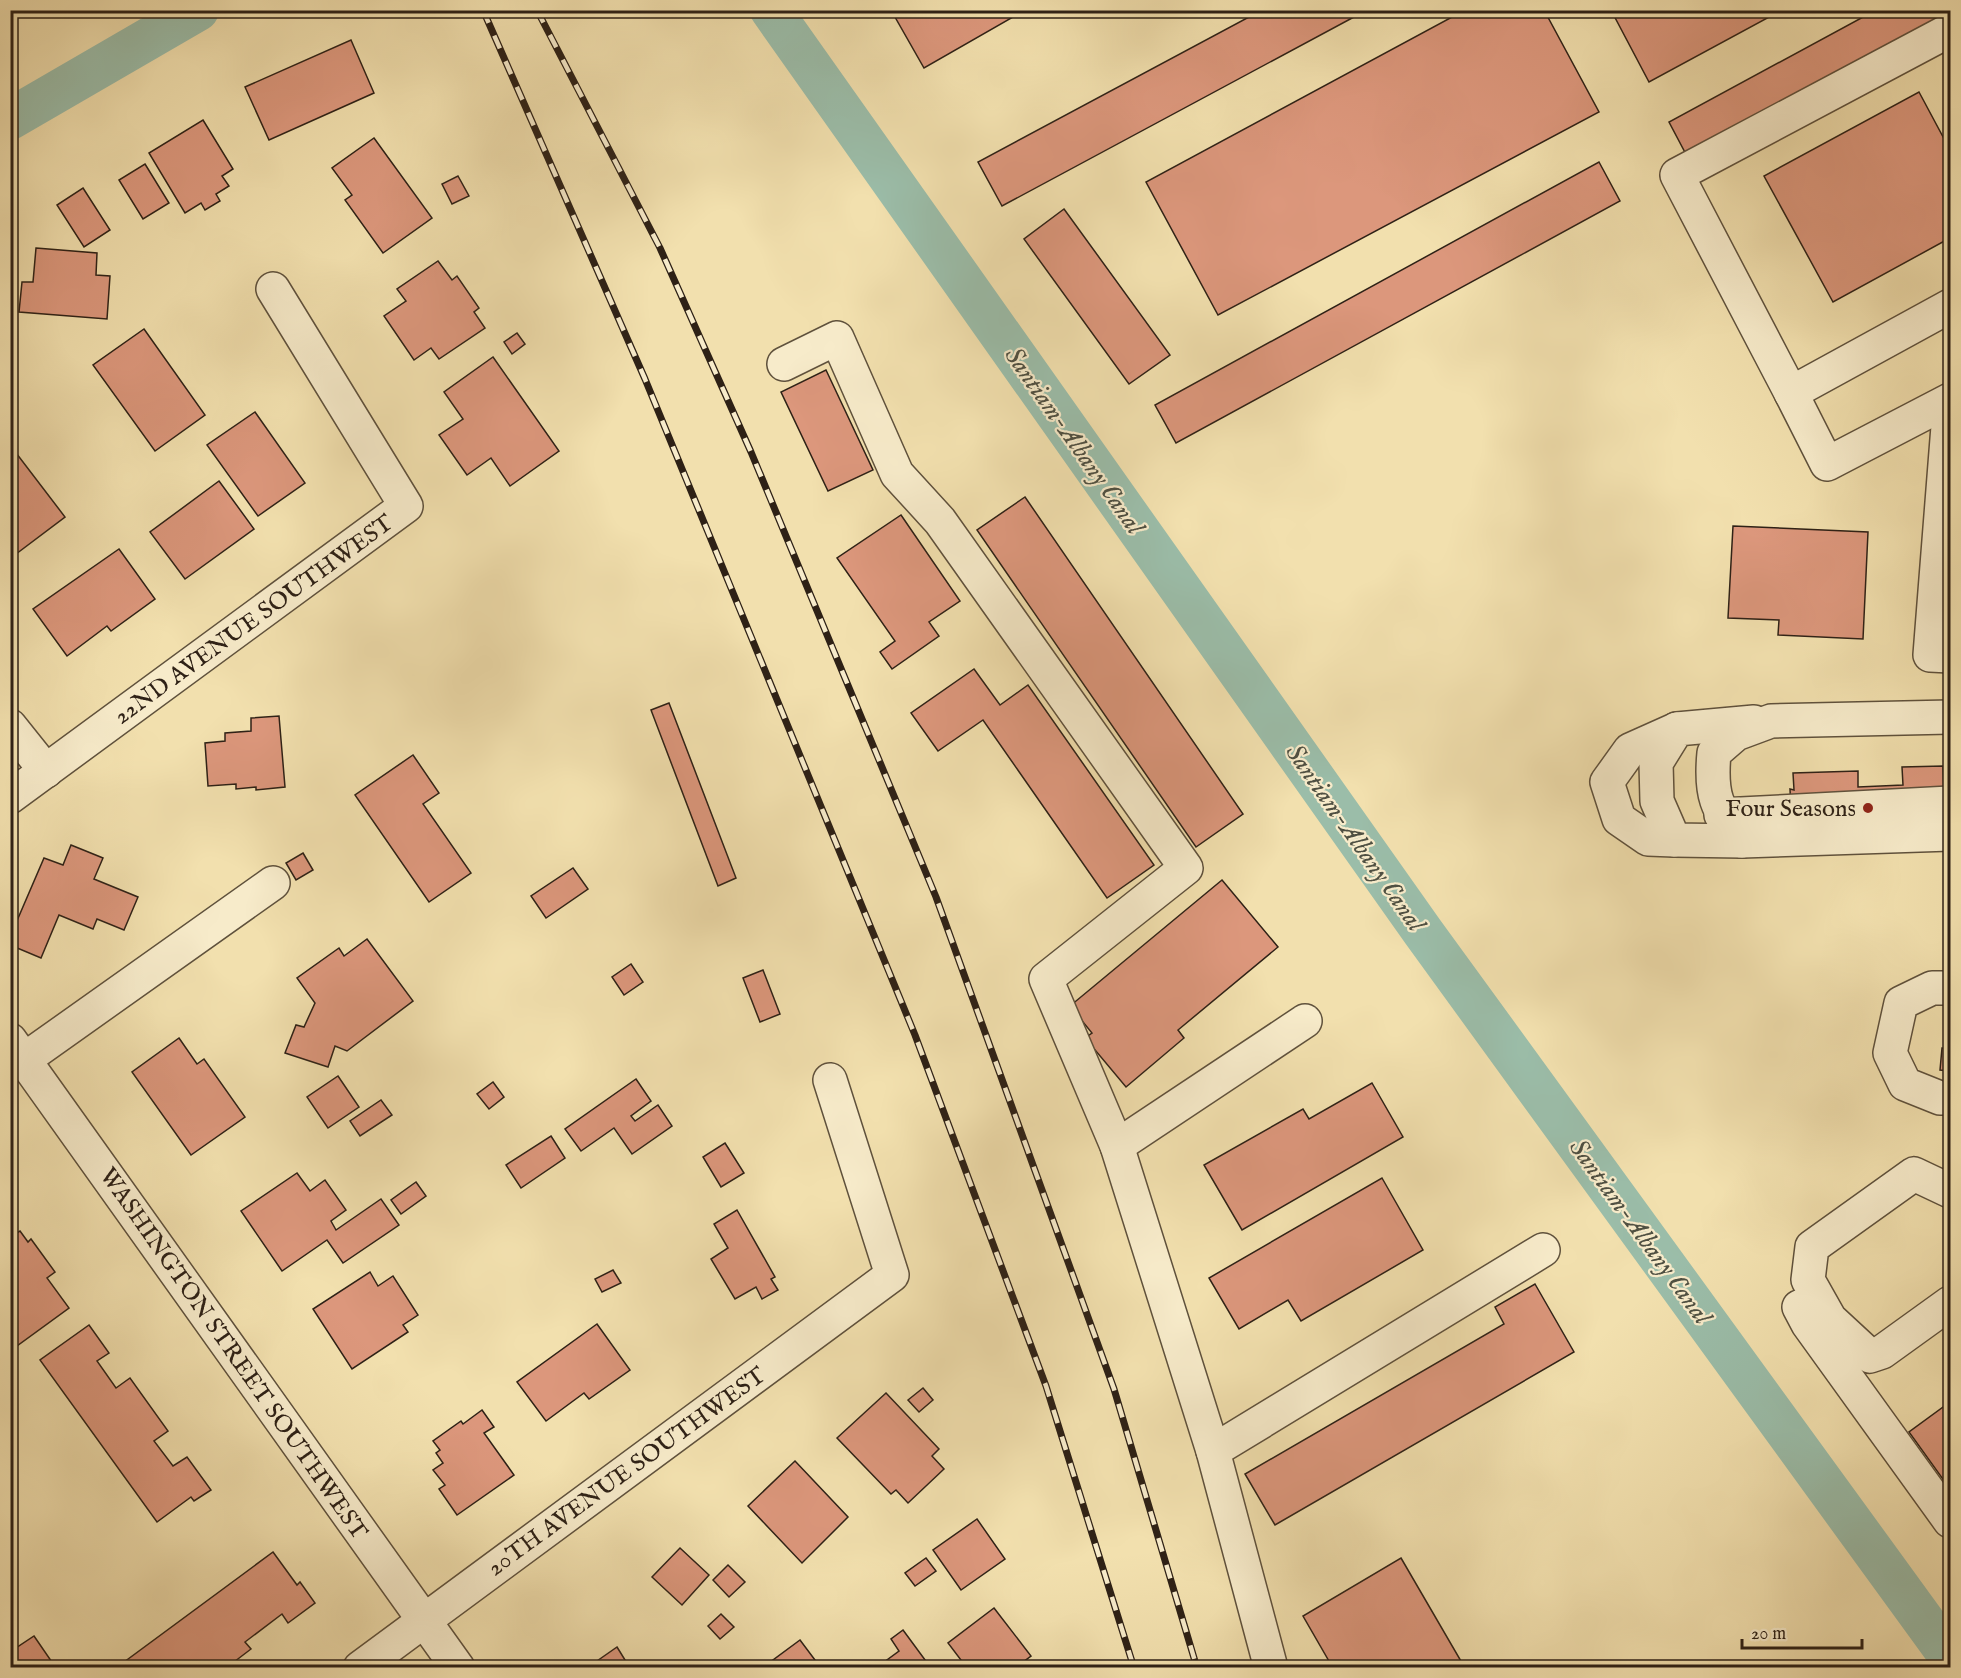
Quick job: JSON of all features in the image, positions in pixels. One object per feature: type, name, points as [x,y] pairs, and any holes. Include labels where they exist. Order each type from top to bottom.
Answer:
[{"type":"street","points":[[1950,30],[1677,175],[1827,464],[1950,401]]},
{"type":"street","name":"22ND AVENUE SOUTHWEST","points":[[10,797],[406,506],[273,289]]},
{"type":"street","points":[[1791,393],[1950,306]]},
{"type":"street","points":[[784,364],[837,338],[897,474],[939,520],[1186,868],[1046,979],[1117,1146],[1213,1451],[1250,1581],[1271,1668]]},
{"type":"street","points":[[1950,401],[1930,655],[1950,656]]},
{"type":"street","points":[[1950,717],[1771,721],[1677,729],[1630,750],[1607,782],[1619,819],[1648,839],[1742,841],[1950,834]]},
{"type":"street","points":[[1742,841],[1721,815],[1711,783],[1714,753],[1736,734],[1771,721]]},
{"type":"street","points":[[10,726],[46,771]]},
{"type":"street","points":[[1674,840],[1658,801],[1656,763],[1677,729]]},
{"type":"street","points":[[1721,815],[1950,803]]},
{"type":"street","points":[[18,1050],[273,883]]},
{"type":"street","points":[[1950,988],[1932,988],[1901,1003],[1890,1053],[1905,1084],[1940,1098],[1950,1098]]},
{"type":"street","points":[[1117,1146],[1305,1021]]},
{"type":"street","name":"WASHINGTON STREET SOUTHWEST","points":[[18,1050],[458,1668]]},
{"type":"street","name":"20TH AVENUE SOUTHWEST","points":[[360,1668],[892,1275],[830,1080]]},
{"type":"street","points":[[1943,1183],[1914,1174],[1812,1247],[1789,1256],[1785,1280],[1808,1324],[1950,1521]]},
{"type":"street","points":[[1812,1247],[1808,1280],[1830,1319],[1870,1356],[1882,1352],[1950,1303]]},
{"type":"street","points":[[1213,1451],[1543,1250]]},
{"type":"building","points":[[891,10],[1025,10],[924,68]]},
{"type":"building","points":[[1262,10],[1367,10],[1002,206],[978,162]]},
{"type":"building","points":[[1465,10],[1544,10],[1599,112],[1218,315],[1146,182]]},
{"type":"building","points":[[1611,10],[1782,10],[1649,82]]},
{"type":"building","points":[[1876,10],[1950,10],[1950,16],[1688,158],[1669,122]]},
{"type":"building","points":[[351,40],[374,93],[269,140],[245,87]]},
{"type":"building","points":[[1919,92],[1950,150],[1950,238],[1833,302],[1764,176]]},
{"type":"building","points":[[203,120],[233,169],[222,176],[229,186],[216,194],[220,201],[205,210],[201,203],[185,213],[149,153]]},
{"type":"building","points":[[374,138],[432,218],[383,253],[345,200],[352,195],[332,168]]},
{"type":"building","points":[[1599,162],[1620,201],[1176,443],[1155,405]]},
{"type":"building","points":[[145,164],[169,203],[143,219],[119,180]]},
{"type":"building","points":[[458,176],[469,196],[452,204],[442,184]]},
{"type":"building","points":[[83,188],[110,230],[84,247],[57,205]]},
{"type":"building","points":[[1064,209],[1170,355],[1129,384],[1024,239]]},
{"type":"building","points":[[36,248],[97,253],[96,275],[110,276],[107,319],[19,312],[22,282],[33,282]]},
{"type":"building","points":[[438,261],[452,280],[457,276],[479,308],[474,312],[485,328],[439,359],[431,348],[414,360],[384,316],[406,301],[397,289]]},
{"type":"building","points":[[144,329],[205,415],[155,451],[93,365]]},
{"type":"building","points":[[517,333],[525,344],[512,354],[504,342]]},
{"type":"building","points":[[493,357],[559,451],[510,486],[491,458],[467,475],[439,435],[463,419],[444,392]]},
{"type":"building","points":[[826,370],[873,470],[828,491],[781,392]]},
{"type":"building","points":[[255,412],[305,483],[258,516],[207,445]]},
{"type":"building","points":[[10,445],[65,517],[16,554],[10,547]]},
{"type":"building","points":[[219,481],[254,529],[185,579],[150,532]]},
{"type":"building","points":[[1025,497],[1243,814],[1196,847],[977,530]]},
{"type":"building","points":[[901,515],[960,601],[929,622],[939,636],[892,669],[880,652],[895,641],[837,558]]},
{"type":"building","points":[[1733,526],[1868,532],[1863,639],[1778,635],[1779,620],[1728,618]]},
{"type":"building","points":[[119,549],[155,599],[111,631],[107,626],[67,656],[33,609]]},
{"type":"building","points":[[974,669],[1000,705],[1028,685],[1154,865],[1107,898],[983,720],[938,751],[911,713]]},
{"type":"building","points":[[669,703],[736,878],[718,886],[651,710]]},
{"type":"building","points":[[279,716],[285,787],[256,790],[256,787],[236,789],[236,784],[208,786],[205,743],[225,741],[225,733],[251,731],[251,718]]},
{"type":"building","points":[[413,755],[439,793],[423,804],[471,873],[429,902],[355,795]]},
{"type":"building","name":"Four Seasons","points":[[1943,766],[1945,826],[1792,833],[1790,789],[1794,790],[1793,773],[1858,771],[1858,787],[1903,785],[1902,767]]},
{"type":"building","points":[[71,845],[103,858],[94,879],[138,897],[124,930],[97,919],[93,929],[59,915],[41,958],[10,945],[10,937],[44,858],[63,865]]},
{"type":"building","points":[[303,853],[313,870],[296,880],[286,863]]},
{"type":"building","points":[[573,868],[588,889],[546,918],[531,896]]},
{"type":"building","points":[[1222,880],[1278,947],[1178,1030],[1184,1038],[1126,1087],[1085,1038],[1092,1033],[1070,1006]]},
{"type":"building","points":[[367,939],[413,1001],[347,1051],[335,1046],[328,1067],[285,1053],[296,1025],[304,1027],[315,1003],[297,978],[339,948],[344,956]]},
{"type":"building","points":[[631,964],[643,982],[624,995],[612,977]]},
{"type":"building","points":[[763,970],[780,1014],[760,1022],[743,978]]},
{"type":"building","points":[[179,1038],[197,1064],[204,1059],[245,1117],[191,1155],[132,1072]]},
{"type":"building","points":[[1942,1048],[1950,1049],[1950,1071],[1940,1070]]},
{"type":"building","points":[[338,1076],[359,1107],[328,1128],[307,1097]]},
{"type":"building","points":[[636,1079],[651,1101],[631,1116],[635,1121],[658,1105],[672,1126],[632,1154],[614,1128],[581,1151],[565,1129]]},
{"type":"building","points":[[493,1082],[504,1097],[489,1109],[477,1094]]},
{"type":"building","points":[[1372,1083],[1403,1137],[1242,1230],[1204,1165],[1303,1109],[1309,1119]]},
{"type":"building","points":[[381,1100],[392,1115],[360,1136],[350,1121]]},
{"type":"building","points":[[551,1136],[565,1158],[521,1188],[506,1165]]},
{"type":"building","points":[[725,1143],[744,1173],[721,1187],[703,1157]]},
{"type":"building","points":[[297,1173],[310,1191],[325,1180],[346,1210],[331,1221],[336,1230],[381,1199],[399,1225],[343,1263],[327,1240],[282,1271],[241,1211]]},
{"type":"building","points":[[1382,1178],[1423,1250],[1301,1321],[1288,1300],[1239,1329],[1209,1278]]},
{"type":"building","points":[[416,1182],[426,1196],[401,1214],[391,1200]]},
{"type":"building","points":[[737,1210],[775,1277],[771,1279],[778,1290],[762,1299],[756,1287],[735,1299],[711,1259],[728,1248],[714,1224]]},
{"type":"building","points":[[20,1231],[28,1242],[31,1239],[55,1272],[47,1278],[69,1308],[10,1351],[10,1237]]},
{"type":"building","points":[[613,1270],[621,1283],[602,1292],[595,1279]]},
{"type":"building","points":[[370,1272],[378,1286],[393,1276],[418,1315],[403,1325],[408,1332],[352,1369],[313,1309]]},
{"type":"building","points":[[1535,1284],[1574,1352],[1275,1525],[1245,1474],[1504,1324],[1495,1307]]},
{"type":"building","points":[[597,1324],[630,1370],[589,1399],[584,1393],[546,1421],[517,1382]]},
{"type":"building","points":[[89,1325],[109,1353],[97,1361],[116,1388],[130,1378],[168,1431],[154,1441],[173,1466],[187,1457],[211,1490],[194,1501],[191,1497],[157,1522],[40,1360]]},
{"type":"building","points":[[923,1388],[933,1400],[919,1412],[908,1400]]},
{"type":"building","points":[[886,1393],[939,1449],[932,1456],[944,1469],[908,1503],[896,1490],[891,1494],[837,1438]]},
{"type":"building","points":[[1950,1402],[1950,1489],[1909,1432]]},
{"type":"building","points":[[482,1410],[494,1427],[484,1433],[514,1475],[457,1515],[439,1489],[445,1485],[433,1470],[443,1463],[436,1453],[440,1450],[433,1441],[461,1421],[463,1424]]},
{"type":"building","points":[[795,1461],[848,1517],[802,1563],[748,1506]]},
{"type":"building","points":[[977,1519],[1005,1559],[961,1590],[933,1550]]},
{"type":"building","points":[[680,1548],[709,1575],[682,1605],[652,1577]]},
{"type":"building","points":[[273,1552],[297,1585],[300,1582],[315,1603],[288,1623],[282,1614],[245,1642],[251,1649],[226,1668],[116,1668]]},
{"type":"building","points":[[926,1558],[936,1571],[915,1586],[905,1573]]},
{"type":"building","points":[[1401,1558],[1465,1668],[1333,1668],[1303,1616]]},
{"type":"building","points":[[728,1565],[745,1582],[729,1597],[713,1580]]},
{"type":"building","points":[[994,1608],[1031,1656],[1015,1668],[967,1668],[948,1643]]},
{"type":"building","points":[[721,1614],[734,1627],[720,1639],[708,1626]]},
{"type":"building","points":[[903,1630],[931,1668],[876,1668],[899,1651],[891,1639]]},
{"type":"building","points":[[34,1636],[56,1668],[10,1668],[10,1652]]},
{"type":"building","points":[[800,1640],[821,1668],[773,1668],[769,1663]]},
{"type":"building","points":[[617,1647],[630,1668],[587,1668]]},
{"type":"waterway","name":"Santiam-Albany Canal","points":[[10,119],[198,10]]},
{"type":"waterway","name":"Santiam-Albany Canal","points":[[771,10],[1423,932],[1950,1657]]},
{"type":"railway","points":[[483,10],[645,379],[915,1035],[1046,1386],[1134,1668]]},
{"type":"railway","points":[[537,10],[660,248],[751,452],[936,897],[1114,1389],[1197,1668]]},
{"type":"place","name":"Four Seasons","points":[[1868,808]]}]
